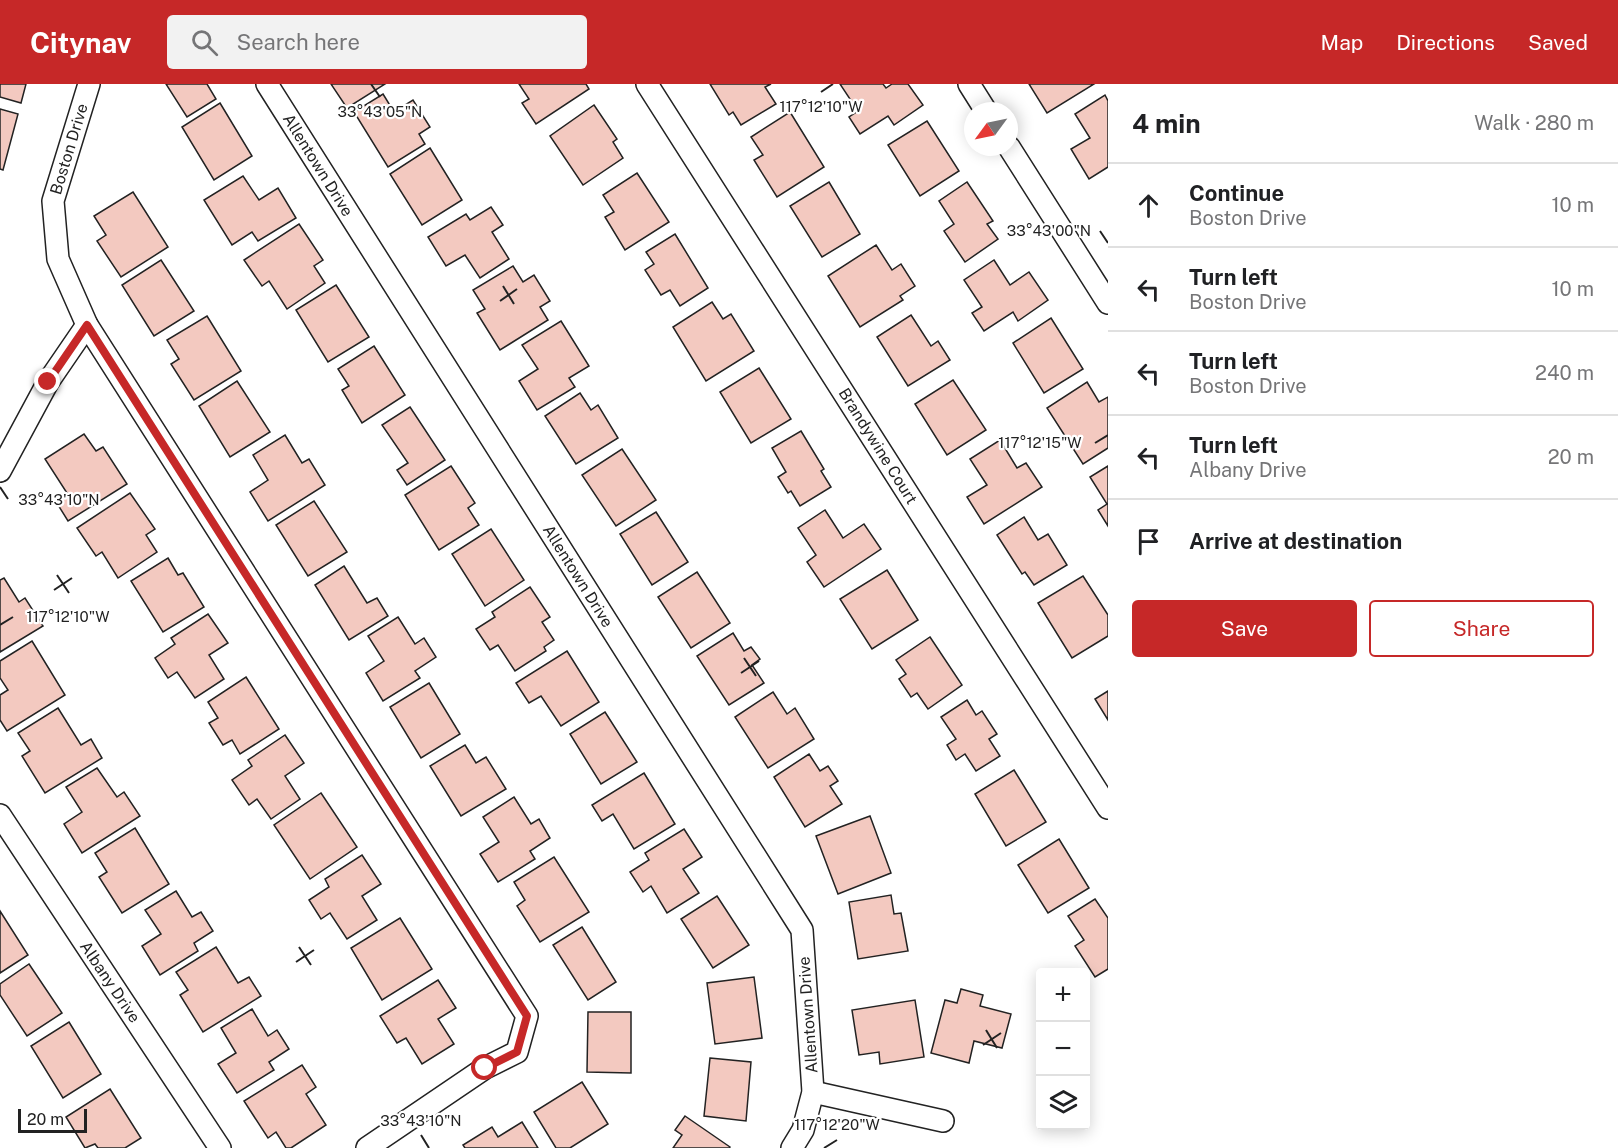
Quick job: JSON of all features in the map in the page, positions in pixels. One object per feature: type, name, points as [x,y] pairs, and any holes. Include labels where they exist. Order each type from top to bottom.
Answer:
[{"type":"street","name":"Boston Drive","points":[[88,84],[53,201],[58,259],[87,325],[527,1016],[517,1052],[485,1068],[367,1148]]},
{"type":"street","name":"Allentown Drive","points":[[267,84],[802,930],[813,1092],[803,1130],[792,1148]]},
{"type":"street","name":"Brandywine Court","points":[[647,84],[1108,808]]},
{"type":"street","points":[[969,84],[980,102]]},
{"type":"street","points":[[1015,156],[1108,303]]},
{"type":"street","points":[[0,471],[48,382],[87,325]]},
{"type":"street","name":"Albany Drive","points":[[0,816],[220,1148]]},
{"type":"street","points":[[813,1092],[943,1121]]},
{"type":"building","points":[[0,84],[26,84],[21,103],[0,97]]},
{"type":"building","points":[[166,84],[207,84],[216,99],[187,117]]},
{"type":"building","points":[[331,84],[385,84],[347,108]]},
{"type":"building","points":[[519,84],[586,84],[589,89],[536,124],[522,103],[529,99]]},
{"type":"building","points":[[710,84],[771,84],[765,87],[776,104],[741,125],[733,112],[729,115]]},
{"type":"building","points":[[840,84],[883,84],[886,88],[892,84],[908,84],[923,105],[894,125],[888,116],[860,134],[849,117],[858,111]]},
{"type":"building","points":[[1029,84],[1094,84],[1047,113]]},
{"type":"building","points":[[383,94],[394,112],[413,100],[430,127],[419,134],[425,144],[388,167],[354,112]]},
{"type":"building","points":[[1105,95],[1108,101],[1108,167],[1089,179],[1071,149],[1090,138],[1075,114]]},
{"type":"building","points":[[220,103],[252,156],[214,180],[182,127]]},
{"type":"building","points":[[594,105],[617,139],[613,142],[623,158],[583,185],[550,136]]},
{"type":"building","points":[[0,109],[18,114],[3,170],[0,169]]},
{"type":"building","points":[[790,112],[824,167],[777,197],[754,160],[763,155],[751,137]]},
{"type":"building","points":[[927,121],[959,171],[920,196],[888,145]]},
{"type":"building","points":[[430,148],[462,200],[422,225],[390,174]]},
{"type":"building","points":[[637,173],[669,222],[625,250],[605,217],[614,212],[603,195]]},
{"type":"building","points":[[243,176],[259,200],[278,188],[296,218],[258,241],[252,232],[232,245],[204,200]]},
{"type":"building","points":[[829,182],[860,234],[822,257],[790,206]]},
{"type":"building","points":[[967,182],[993,221],[987,224],[998,239],[965,262],[944,231],[954,224],[939,201]]},
{"type":"building","points":[[133,192],[168,247],[121,277],[97,241],[106,235],[94,216]]},
{"type":"building","points":[[491,207],[503,225],[492,232],[509,259],[480,278],[465,255],[446,266],[428,237],[466,214],[470,220]]},
{"type":"building","points":[[299,224],[323,260],[314,266],[325,283],[287,309],[269,281],[262,286],[244,260]]},
{"type":"building","points":[[675,234],[708,288],[680,306],[670,290],[661,295],[645,270],[654,264],[646,252]]},
{"type":"building","points":[[876,245],[892,270],[901,264],[915,286],[900,296],[903,300],[860,327],[828,276]]},
{"type":"building","points":[[161,260],[194,311],[154,336],[122,285]]},
{"type":"building","points":[[994,260],[1010,285],[1029,272],[1048,300],[1018,321],[1013,312],[984,331],[972,313],[982,307],[964,280]]},
{"type":"building","points":[[513,266],[523,282],[534,275],[550,301],[540,307],[548,320],[500,350],[477,313],[485,309],[473,290]]},
{"type":"building","points":[[336,285],[369,337],[328,362],[296,310]]},
{"type":"building","points":[[712,302],[723,319],[731,314],[754,351],[706,381],[673,327]]},
{"type":"building","points":[[911,315],[931,346],[938,341],[950,360],[908,386],[877,337]]},
{"type":"building","points":[[207,316],[241,371],[194,400],[171,364],[179,359],[167,340]]},
{"type":"building","points":[[1051,318],[1083,369],[1044,393],[1013,343]]},
{"type":"building","points":[[561,321],[589,366],[569,378],[575,387],[537,410],[519,381],[538,369],[522,345]]},
{"type":"building","points":[[374,346],[405,395],[362,423],[342,390],[349,386],[338,369]]},
{"type":"building","points":[[759,368],[791,419],[751,443],[720,392]]},
{"type":"building","points":[[953,380],[986,430],[947,455],[915,404]]},
{"type":"building","points":[[237,381],[270,432],[230,457],[199,406]]},
{"type":"building","points":[[1087,382],[1099,402],[1108,397],[1108,448],[1083,464],[1047,408]]},
{"type":"building","points":[[580,393],[591,410],[598,405],[618,438],[576,464],[545,416]]},
{"type":"building","points":[[410,407],[445,460],[407,485],[397,470],[408,463],[382,425]]},
{"type":"building","points":[[801,431],[824,469],[821,471],[831,487],[800,506],[791,491],[788,493],[778,477],[786,472],[772,448]]},
{"type":"building","points":[[84,434],[96,451],[103,447],[127,484],[68,521],[55,500],[67,493],[45,459]]},
{"type":"building","points":[[285,435],[302,463],[309,459],[325,485],[268,521],[250,492],[268,480],[253,455]]},
{"type":"building","points":[[1000,440],[1017,468],[1026,463],[1042,487],[984,524],[967,497],[987,485],[970,459]]},
{"type":"building","points":[[622,449],[656,500],[616,526],[582,475]]},
{"type":"building","points":[[451,466],[475,503],[468,508],[479,525],[439,550],[405,495]]},
{"type":"building","points":[[1108,466],[1108,526],[1098,510],[1107,504],[1090,477]]},
{"type":"building","points":[[130,493],[155,529],[146,535],[157,552],[118,578],[102,552],[96,556],[77,528]]},
{"type":"building","points":[[314,501],[347,552],[308,576],[276,525]]},
{"type":"building","points":[[825,510],[843,538],[864,524],[881,549],[824,587],[807,562],[816,555],[798,528]]},
{"type":"building","points":[[656,512],[688,562],[652,585],[620,534]]},
{"type":"building","points":[[1024,517],[1038,540],[1048,534],[1067,565],[1034,585],[1025,572],[1022,574],[997,535]]},
{"type":"building","points":[[491,529],[524,580],[485,606],[452,554]]},
{"type":"building","points":[[168,558],[178,575],[183,573],[204,607],[163,632],[131,581]]},
{"type":"building","points":[[344,566],[367,603],[377,598],[388,616],[349,640],[315,585]]},
{"type":"building","points":[[887,570],[918,620],[872,649],[840,599]]},
{"type":"building","points":[[697,572],[730,623],[691,648],[658,597]]},
{"type":"building","points":[[1083,576],[1108,615],[1108,636],[1072,658],[1038,603]]},
{"type":"building","points":[[4,578],[19,602],[25,598],[43,626],[0,652],[0,580]]},
{"type":"building","points":[[530,587],[550,617],[542,622],[554,640],[544,647],[546,651],[515,671],[498,645],[490,650],[476,629],[495,617],[492,612]]},
{"type":"building","points":[[208,614],[228,643],[209,655],[224,679],[195,698],[177,672],[168,678],[155,658],[175,644],[171,638]]},
{"type":"building","points":[[398,617],[415,644],[424,638],[436,657],[415,671],[420,678],[383,701],[366,673],[384,661],[368,636]]},
{"type":"building","points":[[733,633],[744,651],[751,647],[760,659],[752,665],[764,683],[729,705],[697,656]]},
{"type":"building","points":[[930,637],[962,685],[928,709],[917,693],[911,697],[899,679],[906,674],[896,660]]},
{"type":"building","points":[[32,641],[65,695],[7,731],[0,720],[0,695],[8,690],[0,678],[0,661]]},
{"type":"building","points":[[567,651],[599,702],[561,726],[541,696],[529,703],[516,683]]},
{"type":"building","points":[[246,677],[279,729],[240,754],[232,740],[223,745],[209,723],[218,718],[208,702]]},
{"type":"building","points":[[429,683],[460,734],[421,758],[390,707]]},
{"type":"building","points":[[1108,691],[1108,720],[1095,699]]},
{"type":"building","points":[[773,692],[787,714],[795,708],[814,739],[768,768],[735,717]]},
{"type":"building","points":[[967,700],[976,715],[982,711],[997,734],[989,739],[1000,756],[976,771],[965,754],[956,760],[947,745],[956,739],[941,717]]},
{"type":"building","points":[[58,708],[81,745],[91,739],[102,758],[45,793],[22,756],[30,751],[18,733]]},
{"type":"building","points":[[605,712],[637,762],[601,784],[570,734]]},
{"type":"building","points":[[285,735],[304,763],[285,776],[300,799],[271,819],[257,799],[249,805],[232,780],[252,766],[248,760]]},
{"type":"building","points":[[465,745],[476,763],[486,757],[506,789],[461,816],[430,766]]},
{"type":"building","points":[[809,754],[820,771],[828,766],[838,781],[830,786],[842,804],[805,827],[774,777]]},
{"type":"building","points":[[97,768],[117,797],[124,792],[140,816],[82,853],[64,824],[82,812],[66,787]]},
{"type":"building","points":[[1014,770],[1046,822],[1006,846],[975,794]]},
{"type":"building","points":[[644,773],[675,824],[634,849],[613,814],[602,821],[592,805]]},
{"type":"building","points":[[321,793],[357,847],[310,879],[274,825]]},
{"type":"building","points":[[514,797],[531,824],[539,819],[550,838],[530,851],[535,859],[498,882],[480,854],[499,842],[483,817]]},
{"type":"building","points":[[870,816],[891,873],[838,894],[816,836]]},
{"type":"building","points":[[135,828],[169,884],[122,913],[99,877],[107,872],[95,853]]},
{"type":"building","points":[[684,829],[702,857],[683,869],[699,893],[667,913],[651,886],[643,892],[630,872],[649,860],[645,853]]},
{"type":"building","points":[[1059,839],[1089,888],[1048,913],[1018,865]]},
{"type":"building","points":[[362,855],[381,884],[362,896],[377,920],[347,939],[330,913],[321,919],[309,900],[329,887],[325,879]]},
{"type":"building","points":[[554,857],[589,912],[540,942],[517,906],[525,900],[514,882]]},
{"type":"building","points":[[176,891],[192,917],[201,912],[213,931],[194,943],[198,951],[160,975],[142,946],[161,934],[145,910]]},
{"type":"building","points":[[891,895],[894,914],[901,913],[908,951],[858,959],[849,902]]},
{"type":"building","points":[[717,896],[749,945],[713,968],[681,919]]},
{"type":"building","points":[[1095,899],[1108,918],[1108,969],[1095,977],[1075,946],[1084,940],[1068,916]]},
{"type":"building","points":[[0,911],[28,955],[0,973]]},
{"type":"building","points":[[400,918],[432,969],[382,1000],[351,948]]},
{"type":"building","points":[[582,927],[616,982],[588,1000],[553,945]]},
{"type":"building","points":[[216,947],[238,983],[249,977],[261,996],[203,1032],[180,995],[188,990],[176,972]]},
{"type":"building","points":[[29,964],[62,1013],[27,1036],[0,995],[0,984]]},
{"type":"building","points":[[754,977],[762,1038],[715,1044],[707,983]]},
{"type":"building","points":[[438,980],[456,1008],[438,1019],[454,1044],[422,1064],[406,1038],[397,1043],[380,1016]]},
{"type":"building","points":[[961,989],[983,995],[980,1006],[1011,1014],[1002,1048],[974,1041],[969,1063],[931,1053],[945,1000],[957,1003]]},
{"type":"building","points":[[915,1000],[924,1057],[880,1064],[879,1052],[859,1055],[852,1010]]},
{"type":"building","points":[[252,1009],[268,1036],[277,1030],[289,1049],[269,1062],[274,1070],[237,1093],[218,1064],[236,1053],[221,1028]]},
{"type":"building","points":[[588,1012],[631,1012],[631,1073],[587,1072]]},
{"type":"building","points":[[69,1022],[101,1074],[63,1098],[31,1046]]},
{"type":"building","points":[[710,1058],[751,1062],[746,1121],[704,1116]]},
{"type":"building","points":[[302,1065],[316,1087],[306,1094],[326,1125],[291,1148],[286,1148],[276,1132],[268,1138],[244,1101]]},
{"type":"building","points":[[582,1082],[608,1124],[570,1148],[556,1148],[534,1112]]},
{"type":"building","points":[[110,1089],[141,1138],[125,1148],[98,1148],[95,1144],[85,1148],[66,1117]]},
{"type":"building","points":[[685,1116],[730,1147],[673,1148],[682,1135],[675,1130]]},
{"type":"building","points":[[522,1122],[538,1148],[465,1148],[463,1145],[492,1127],[498,1137]]},
{"type":"route","points":[[48,382],[87,325],[527,1016],[517,1052],[485,1068]]}]
